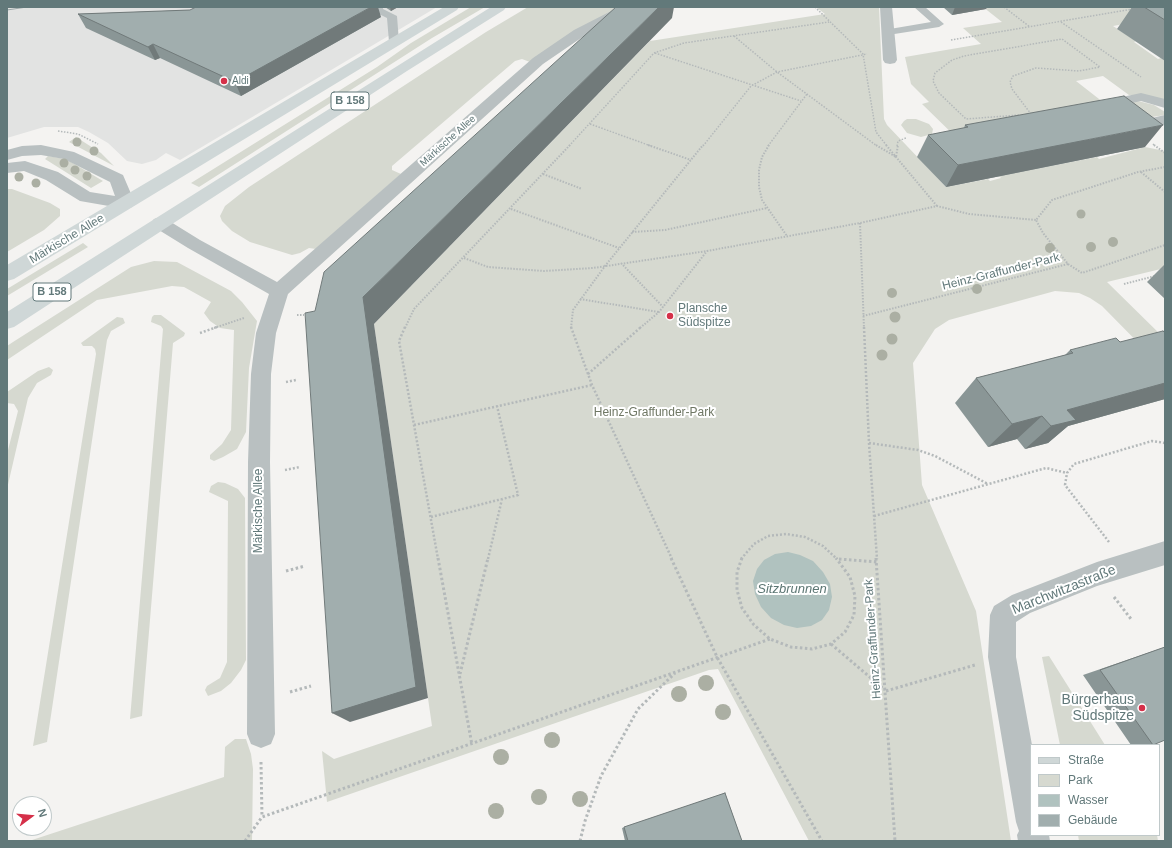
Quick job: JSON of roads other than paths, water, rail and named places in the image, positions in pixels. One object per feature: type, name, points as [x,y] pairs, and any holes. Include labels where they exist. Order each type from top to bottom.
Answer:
[{"type":"main road","name":"Märkische Allee","points":[[7,322],[143,213],[394,42],[453,7]]},
{"type":"main road","name":"Märkische Allee","points":[[7,274],[143,213],[500,7]]},
{"type":"street","name":"Märkische Allee","points":[[261,734],[259,462],[261,374],[266,333],[279,291],[538,61],[579,33],[629,7]]},
{"type":"street","points":[[886,7],[890,54]]},
{"type":"street","points":[[1165,104],[1149,98],[1141,97],[1126,100],[1122,103],[1122,109],[1140,124],[1165,120]]},
{"type":"street","points":[[7,155],[41,150],[68,155],[117,179],[143,213]]},
{"type":"street","points":[[7,168],[25,166],[52,176],[86,198],[143,213],[194,244],[279,291]]},
{"type":"street","name":"Marchwitzastraße","points":[[1030,816],[1002,656],[1003,615],[1021,604],[1097,574],[1165,553]]},
{"type":"lane","points":[[888,32],[939,24],[919,7]]},
{"type":"lane","points":[[375,8],[392,16],[394,42]]},
{"type":"water","name":"Sitzbrunnen","points":[[788,552],[800,555],[813,561],[823,572],[830,584],[832,597],[829,610],[822,620],[811,626],[797,628],[784,625],[771,618],[761,607],[755,594],[753,581],[757,569],[764,560],[775,554]]},
{"type":"tram line","points":[[7,10],[27,7]]},
{"type":"place","name":"Aldi","points":[[224,81]]},
{"type":"place","name":"Plansche Südspitze","points":[[670,316]]},
{"type":"place","name":"Bürgerhaus Südspitze","points":[[1142,708]]},
{"type":"park label","name":"Heinz-Graffunder-Park","points":[[654,413]]}]
